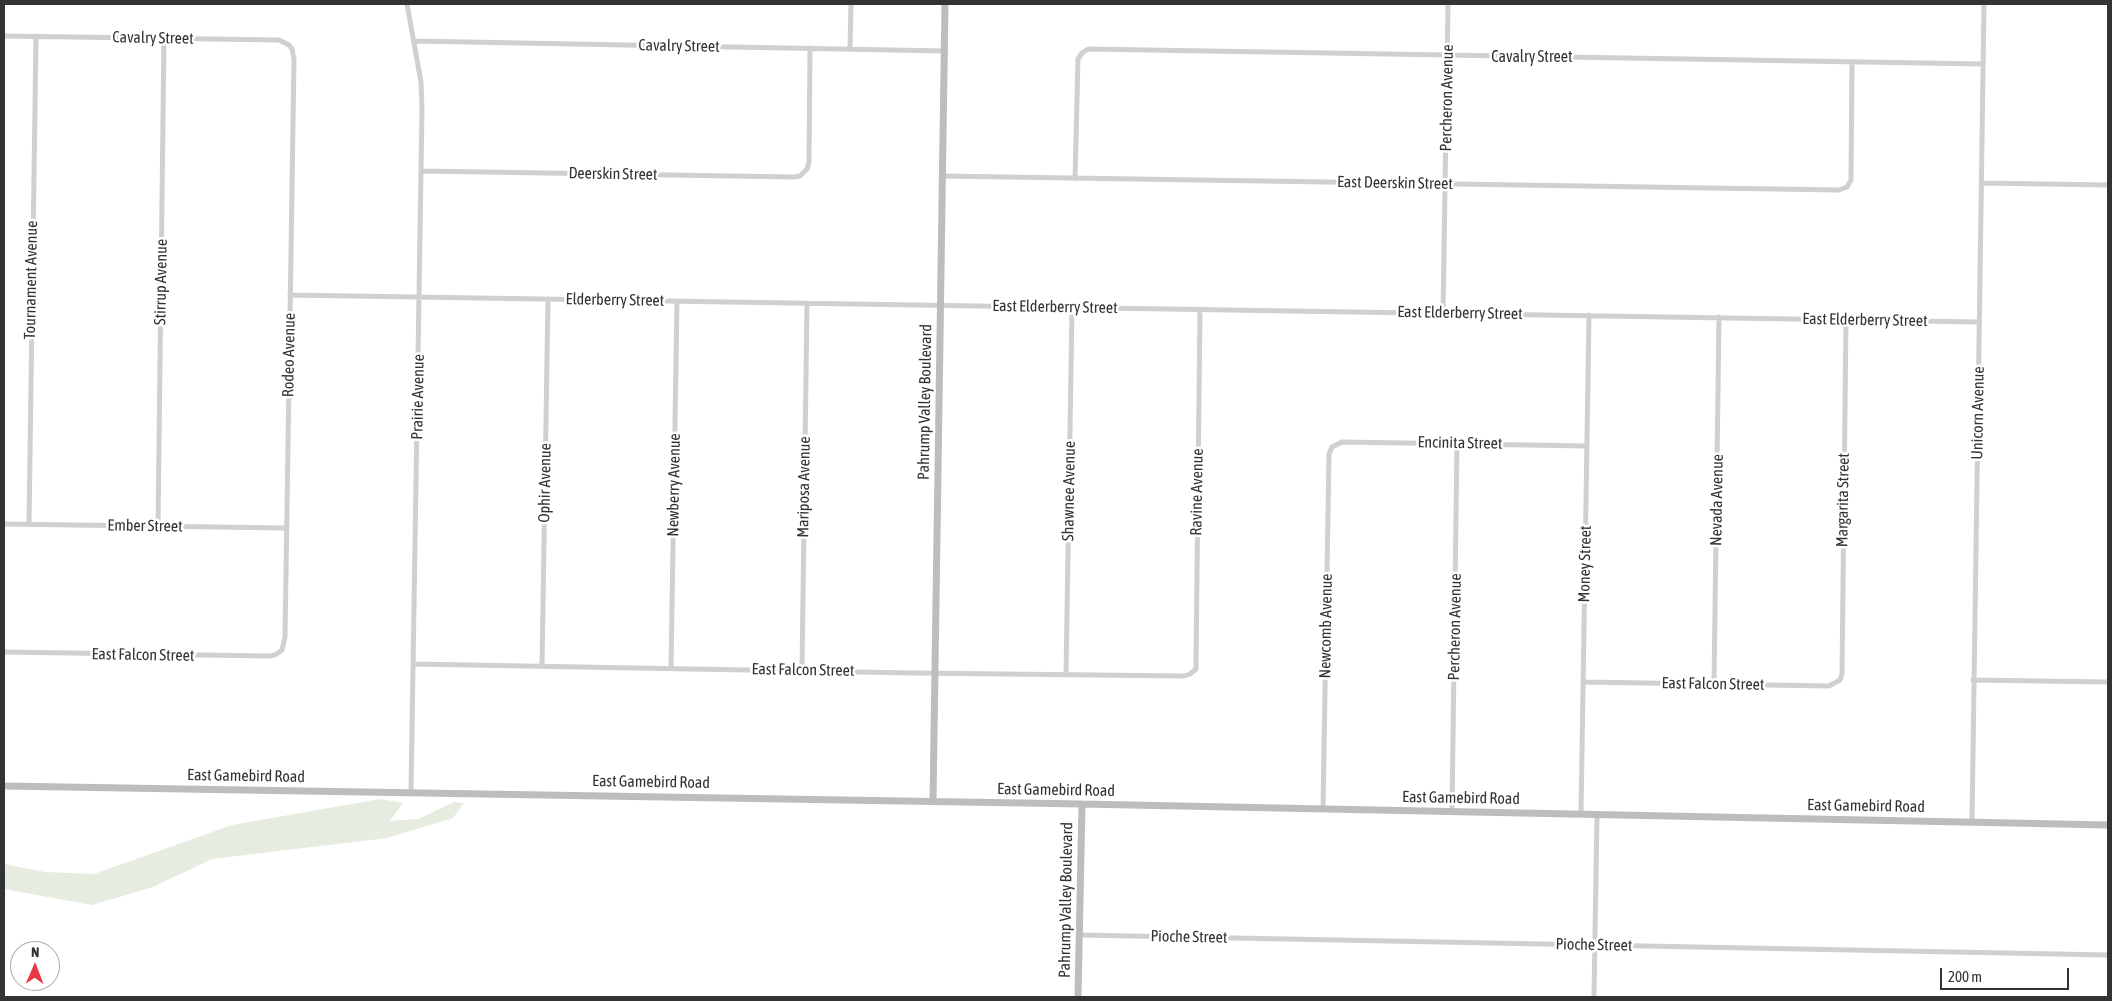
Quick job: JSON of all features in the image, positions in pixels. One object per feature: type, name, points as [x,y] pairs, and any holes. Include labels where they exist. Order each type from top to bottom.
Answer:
[{"type":"main road","name":"Pahrump Valley Boulevard","points":[[933,801],[945,4]]},
{"type":"main road","name":"East Gamebird Road","points":[[4,786],[933,801],[2108,825]]},
{"type":"main road","name":"Pahrump Valley Boulevard","points":[[1078,997],[1082,804]]},
{"type":"street","name":"Prairie Avenue","points":[[407,4],[421,82],[422,104],[411,792]]},
{"type":"street","points":[[850,49],[851,4]]},
{"type":"street","name":"Percheron Avenue","points":[[1443,313],[1448,4]]},
{"type":"street","name":"Unicorn Avenue","points":[[1972,822],[1984,4]]},
{"type":"street","name":"Cavalry Street","points":[[4,36],[279,40],[289,45],[294,56]]},
{"type":"street","name":"Tournament Avenue","points":[[29,524],[36,37]]},
{"type":"street","name":"Stirrup Avenue","points":[[158,526],[164,38]]},
{"type":"street","name":"Cavalry Street","points":[[414,41],[945,51]]},
{"type":"street","name":"Deerskin Street","points":[[421,171],[794,177],[804,173],[807,169],[810,155],[810,48]]},
{"type":"street","name":"Cavalry Street","points":[[1075,179],[1078,59],[1088,49],[1983,64]]},
{"type":"street","name":"Rodeo Avenue","points":[[280,653],[285,637],[294,56]]},
{"type":"street","name":"East Deerskin Street","points":[[942,176],[1839,190],[1848,186],[1850,180],[1852,62]]},
{"type":"street","points":[[1981,183],[2108,185]]},
{"type":"street","name":"Elderberry Street","points":[[290,296],[941,306]]},
{"type":"street","name":"Ophir Avenue","points":[[542,666],[548,299]]},
{"type":"street","name":"Newberry Avenue","points":[[671,668],[677,301]]},
{"type":"street","name":"Mariposa Avenue","points":[[802,670],[807,303]]},
{"type":"street","name":"East Elderberry Street","points":[[941,306],[1979,322]]},
{"type":"street","name":"Shawnee Avenue","points":[[1066,675],[1072,308]]},
{"type":"street","name":"Ravine Avenue","points":[[1192,673],[1196,669],[1200,309]]},
{"type":"street","name":"Money Street","points":[[1581,814],[1589,315]]},
{"type":"street","name":"Nevada Avenue","points":[[1714,684],[1719,317]]},
{"type":"street","name":"Margarita Street","points":[[1840,680],[1842,674],[1846,319]]},
{"type":"street","name":"Encinita Street","points":[[1334,445],[1342,442],[1587,446]]},
{"type":"street","name":"Percheron Avenue","points":[[1452,811],[1457,443]]},
{"type":"street","name":"Newcomb Avenue","points":[[1323,809],[1329,454],[1334,445]]},
{"type":"street","name":"Ember Street","points":[[4,524],[286,528]]},
{"type":"street","name":"East Falcon Street","points":[[4,652],[269,656],[280,653]]},
{"type":"street","name":"East Falcon Street","points":[[414,664],[1066,675],[1184,676],[1192,673]]},
{"type":"street","name":"East Falcon Street","points":[[1583,682],[1829,686],[1835,685],[1840,680]]},
{"type":"street","points":[[1973,680],[2108,682]]},
{"type":"street","points":[[1594,997],[1597,814]]},
{"type":"street","name":"Pioche Street","points":[[1080,935],[2108,955]]},
{"type":"shaded area","points":[[380,799],[403,803],[390,821],[418,819],[454,802],[464,803],[453,818],[387,838],[212,859],[153,887],[92,905],[4,889],[4,864],[45,872],[94,874],[232,825]]}]
